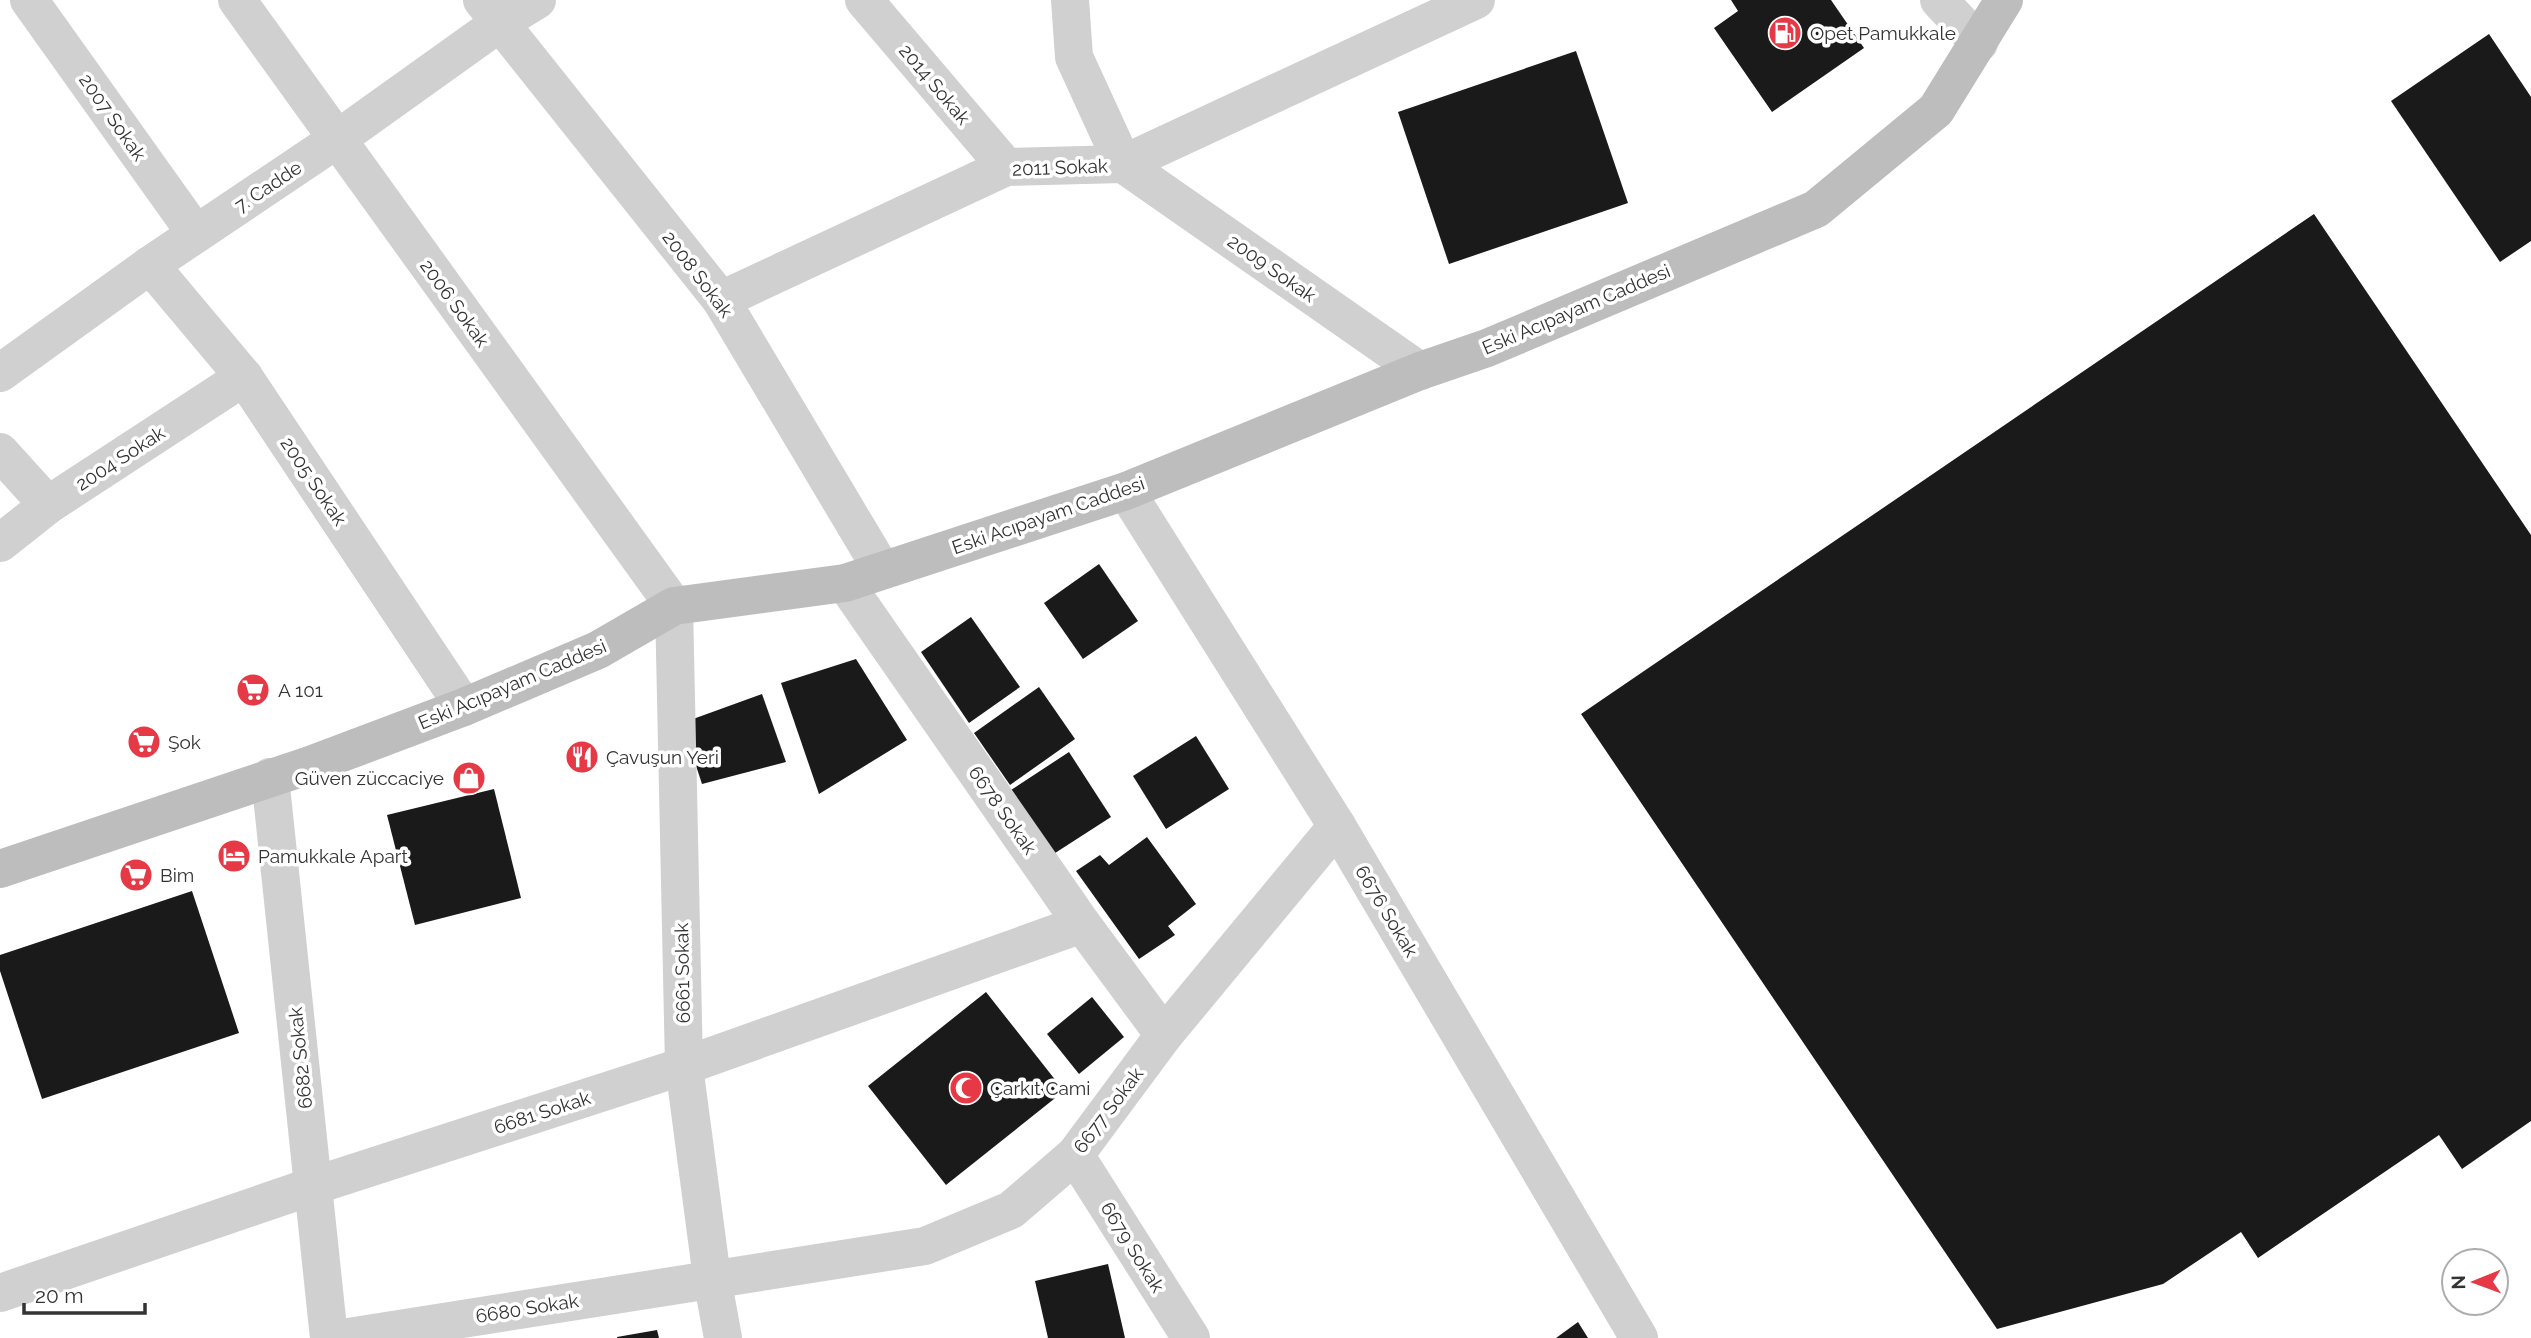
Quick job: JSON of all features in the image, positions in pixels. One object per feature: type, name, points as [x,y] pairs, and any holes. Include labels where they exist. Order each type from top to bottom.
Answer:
[{"type":"main road","name":"Eski Acıpayam Caddesi","points":[[0,869],[340,754],[464,707],[598,650],[674,606],[845,583],[1126,491],[1420,371],[1486,348],[1816,209],[1936,110],[2004,0]]},
{"type":"street","name":"2007 Sokak","points":[[29,0],[196,234]]},
{"type":"street","name":"2006 Sokak","points":[[237,0],[674,606]]},
{"type":"street","name":"7. Cadde","points":[[0,373],[150,265],[336,140],[491,11],[537,0]]},
{"type":"street","name":"2014 Sokak","points":[[864,0],[1006,167]]},
{"type":"street","points":[[1070,0],[1074,57],[1124,164]]},
{"type":"street","name":"2011 Sokak","points":[[721,300],[1006,167],[1124,164],[1476,0]]},
{"type":"street","points":[[1939,0],[1979,43]]},
{"type":"street","name":"2008 Sokak","points":[[491,11],[721,300],[882,570]]},
{"type":"street","name":"2009 Sokak","points":[[1124,164],[1420,371]]},
{"type":"street","name":"2005 Sokak","points":[[150,265],[244,377],[464,707]]},
{"type":"street","name":"2004 Sokak","points":[[0,543],[48,505],[244,377]]},
{"type":"street","points":[[0,452],[48,505]]},
{"type":"street","name":"6676 Sokak","points":[[1126,491],[1337,826],[1639,1338]]},
{"type":"street","name":"6678 Sokak","points":[[845,583],[1082,924],[1164,1035]]},
{"type":"street","name":"6661 Sokak","points":[[674,606],[684,1066],[712,1278],[723,1338]]},
{"type":"street","name":"6682 Sokak","points":[[270,778],[329,1338]]},
{"type":"street","name":"6677 Sokak","points":[[712,1278],[925,1246],[1011,1210],[1076,1156],[1164,1035],[1337,826]]},
{"type":"street","name":"6681 Sokak","points":[[0,1293],[313,1186],[684,1066],[1082,924]]},
{"type":"street","name":"6679 Sokak","points":[[1076,1156],[1191,1338]]},
{"type":"street","name":"6680 Sokak","points":[[342,1338],[712,1278]]},
{"type":"building","points":[[1731,0],[1831,0],[1864,48],[1772,112],[1714,28],[1738,11]]},
{"type":"building","points":[[2489,34],[2531,97],[2531,241],[2500,262],[2391,101]]},
{"type":"building","points":[[1576,51],[1628,203],[1449,264],[1398,112]]},
{"type":"building","points":[[2314,214],[2531,535],[2531,1121],[2462,1169],[2439,1135],[2258,1258],[2241,1232],[2163,1284],[1997,1329],[1581,714]]},
{"type":"building","points":[[1099,564],[1138,621],[1083,659],[1044,603]]},
{"type":"building","points":[[971,617],[1020,687],[969,723],[921,652]]},
{"type":"building","points":[[856,659],[907,740],[819,794],[781,683]]},
{"type":"building","points":[[1039,687],[1075,739],[1010,785],[974,733]]},
{"type":"building","points":[[762,694],[786,762],[702,784],[682,723]]},
{"type":"building","points":[[1196,736],[1229,789],[1166,829],[1133,776]]},
{"type":"building","points":[[1069,752],[1111,817],[1052,855],[1011,790]]},
{"type":"building","points":[[494,789],[521,898],[415,925],[387,815]]},
{"type":"building","points":[[1147,837],[1196,904],[1168,926],[1175,935],[1139,959],[1076,871],[1100,855],[1109,865]]},
{"type":"building","points":[[192,891],[239,1033],[42,1099],[0,971],[0,955]]},
{"type":"building","name":"Çarkıt Cami","points":[[986,992],[1064,1091],[946,1185],[868,1086]]},
{"type":"building","points":[[1092,997],[1124,1037],[1079,1074],[1047,1034]]},
{"type":"building","points":[[1108,1264],[1125,1338],[1048,1338],[1035,1281]]},
{"type":"building","points":[[1578,1322],[1588,1338],[1556,1338]]},
{"type":"building","points":[[657,1330],[659,1338],[617,1338],[617,1337]]},
{"type":"place","name":"Opet Pamukkale","points":[[1785,33]]},
{"type":"place","name":"A 101","points":[[253,690]]},
{"type":"place","name":"Şok","points":[[144,742]]},
{"type":"place","name":"Çavuşun Yeri","points":[[582,757]]},
{"type":"place","name":"Güven züccaciye","points":[[469,778]]},
{"type":"place","name":"Pamukkale Apart","points":[[234,856]]},
{"type":"place","name":"Bim","points":[[136,875]]},
{"type":"place","name":"Çarkıt Cami","points":[[966,1088]]}]
